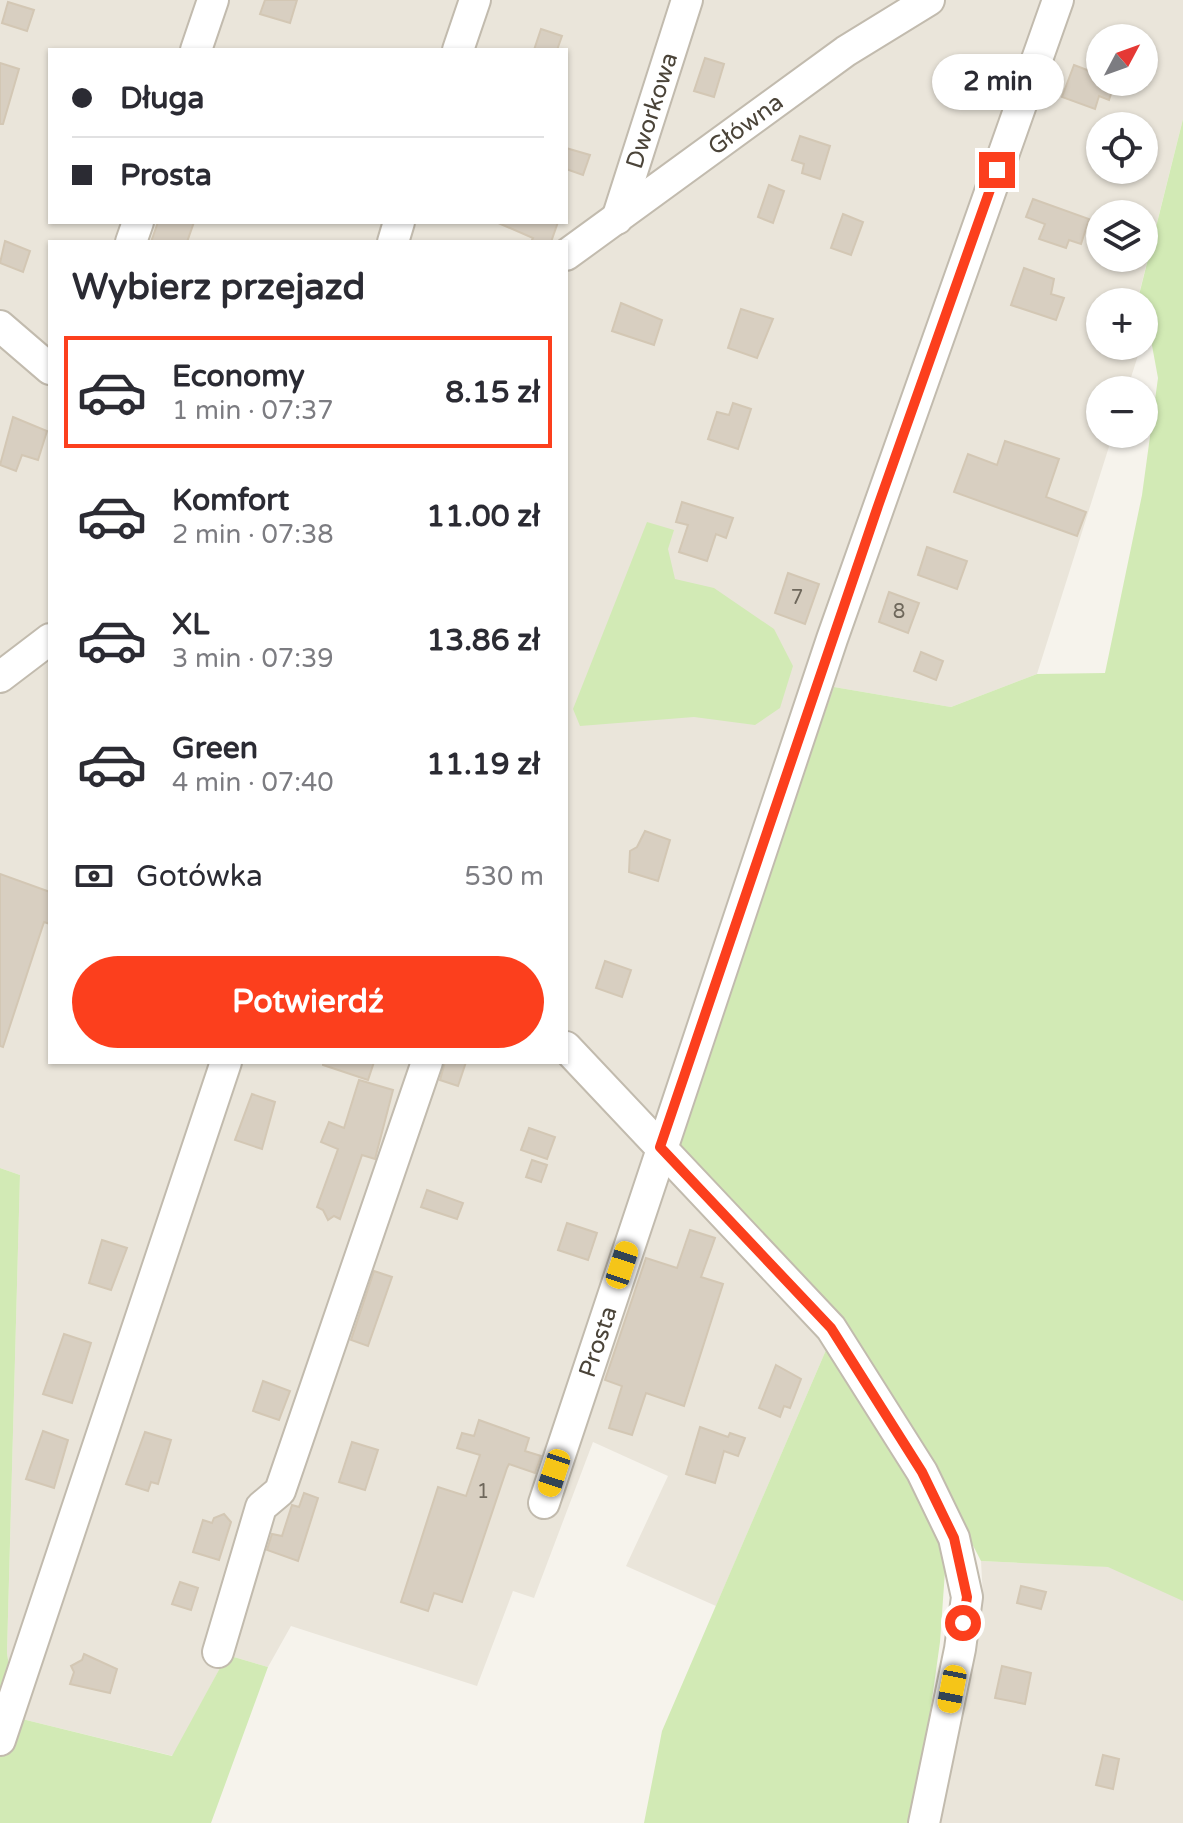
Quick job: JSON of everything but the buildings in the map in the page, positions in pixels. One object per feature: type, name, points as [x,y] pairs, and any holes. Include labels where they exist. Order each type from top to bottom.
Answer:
[{"type":"street","points":[[197,48],[213,0]]},
{"type":"street","points":[[459,48],[475,0]]},
{"type":"street","name":"Dworkowa","points":[[617,219],[687,0]]},
{"type":"street","name":"Główna","points":[[568,254],[846,51],[929,0]]},
{"type":"street","name":"Prosta","points":[[544,1503],[660,1147],[891,469],[1058,0]]},
{"type":"street","points":[[0,326],[48,367]]},
{"type":"street","points":[[0,677],[48,641]]},
{"type":"street","points":[[568,1049],[831,1328],[922,1472],[954,1538],[967,1597],[960,1649],[924,1823]]},
{"type":"street","points":[[0,1740],[225,1064]]},
{"type":"street","points":[[218,1652],[261,1507],[280,1491],[426,1064]]},
{"type":"shaded area","points":[[0,0],[1183,0],[1183,119],[1158,218],[1158,200],[1086,200],[1086,272],[1145,272],[1141,288],[1086,288],[1086,360],[1137,360],[1131,376],[1086,376],[1086,448],[1109,448],[1037,674],[951,707],[834,687],[838,1315],[826,1350],[716,1606],[626,1566],[668,1476],[593,1442],[534,1598],[513,1591],[477,1686],[291,1626],[268,1667],[227,1655],[173,1756],[18,1718],[7,1653],[20,1175],[0,1168]]},
{"type":"shaded area","points":[[981,1561],[1183,1570],[1183,1823],[936,1823],[971,1673],[983,1597]]},
{"type":"green space","points":[[1183,119],[1183,1601],[1108,1567],[981,1561],[917,1437],[673,1143],[834,687],[951,707],[1037,674],[1105,673],[1142,495],[1148,448],[1158,448],[1158,376],[1155,360],[1158,360],[1158,288],[1141,288],[1145,272],[1158,272],[1158,219]]},
{"type":"green space","points":[[647,522],[674,530],[668,549],[675,579],[714,588],[774,629],[793,666],[780,708],[755,725],[694,717],[580,726],[573,709]]},
{"type":"green space","points":[[0,1168],[20,1175],[7,1653],[12,1685],[0,1717]]},
{"type":"green space","points":[[826,1350],[921,1495],[946,1557],[940,1642],[917,1807],[919,1823],[644,1823],[662,1731]]},
{"type":"green space","points":[[227,1655],[268,1667],[211,1823],[0,1823],[0,1753],[18,1718],[172,1756]]},
{"type":"route","points":[[963,1623],[967,1597],[954,1538],[922,1472],[831,1328],[660,1147],[878,506],[997,170]]}]
